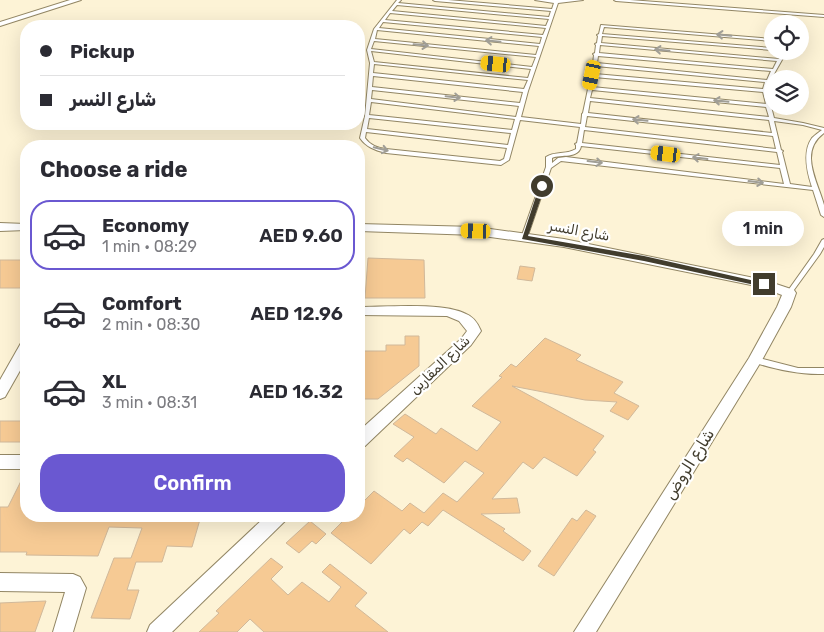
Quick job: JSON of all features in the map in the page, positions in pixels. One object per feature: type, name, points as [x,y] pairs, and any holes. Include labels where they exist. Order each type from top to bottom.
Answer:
[{"type":"street","points":[[0,24],[77,0]]},
{"type":"street","points":[[0,227],[20,227]]},
{"type":"street","name":"شارع النسر","points":[[365,227],[476,231],[524,238],[644,258],[764,284],[789,294]]},
{"type":"street","name":"شارع الروض","points":[[584,632],[755,360],[789,294]]},
{"type":"street","name":"شارع المقارين","points":[[365,311],[447,312],[461,315],[471,324],[474,332],[466,342],[365,435]]},
{"type":"street","points":[[0,393],[20,358]]},
{"type":"street","points":[[0,462],[20,462]]},
{"type":"street","points":[[158,632],[273,522]]},
{"type":"street","points":[[0,582],[73,582],[76,588],[63,632]]},
{"type":"lane","points":[[435,0],[554,10]]},
{"type":"lane","points":[[537,0],[581,0]]},
{"type":"lane","points":[[616,0],[824,16]]},
{"type":"lane","points":[[365,141],[379,149],[395,152],[501,163],[506,160],[526,91],[557,1]]},
{"type":"lane","points":[[364,140],[362,138],[368,116],[372,63],[369,50],[376,29],[397,2],[551,18]]},
{"type":"lane","points":[[390,12],[548,27]]},
{"type":"lane","points":[[382,21],[545,36]]},
{"type":"lane","points":[[576,160],[595,54],[602,26],[610,25],[764,39]]},
{"type":"lane","points":[[376,29],[542,45]]},
{"type":"lane","points":[[599,35],[764,48]]},
{"type":"lane","points":[[372,40],[538,56]]},
{"type":"lane","points":[[597,44],[764,59]]},
{"type":"lane","points":[[369,50],[534,68]]},
{"type":"lane","points":[[595,54],[774,70],[780,60]]},
{"type":"lane","points":[[372,63],[530,79]]},
{"type":"lane","points":[[594,64],[764,81]]},
{"type":"lane","points":[[371,74],[526,91]]},
{"type":"lane","points":[[592,75],[764,91]]},
{"type":"lane","points":[[370,88],[522,105]]},
{"type":"lane","points":[[589,88],[764,106]]},
{"type":"lane","points":[[587,99],[772,119],[824,130]]},
{"type":"lane","points":[[368,100],[519,118],[582,128]]},
{"type":"lane","points":[[584,114],[775,135]]},
{"type":"lane","points":[[771,115],[787,184]]},
{"type":"lane","points":[[368,116],[514,132]]},
{"type":"lane","points":[[517,125],[533,124],[582,128],[780,151]]},
{"type":"lane","points":[[365,130],[510,147]]},
{"type":"lane","points":[[824,130],[818,134],[809,147],[808,160],[824,215]]},
{"type":"lane","points":[[578,144],[783,167]]},
{"type":"lane","points":[[524,238],[549,167],[548,157],[576,152]]},
{"type":"lane","points":[[549,167],[560,159],[576,160],[816,189]]},
{"type":"lane","points":[[789,294],[824,241]]},
{"type":"lane","points":[[755,360],[789,370],[824,371]]},
{"type":"building","points":[[368,258],[424,260],[425,298],[365,298]]},
{"type":"building","points":[[0,260],[20,260],[20,288],[0,288]]},
{"type":"building","points":[[520,266],[535,268],[532,281],[517,279]]},
{"type":"building","points":[[405,336],[419,336],[419,366],[378,399],[365,399],[365,351],[386,351],[386,345],[405,345]]},
{"type":"building","points":[[545,338],[581,355],[576,360],[623,382],[614,393],[639,406],[628,420],[610,411],[617,402],[585,400],[512,386],[604,436],[593,450],[596,452],[577,476],[544,457],[533,469],[523,462],[492,499],[517,498],[520,513],[481,514],[505,529],[503,531],[531,551],[523,561],[443,510],[428,526],[422,522],[410,534],[404,529],[371,564],[331,533],[342,522],[365,522],[365,500],[374,491],[402,511],[410,503],[424,513],[443,493],[457,502],[484,473],[465,461],[444,483],[407,458],[403,462],[394,456],[414,437],[393,424],[405,414],[436,434],[441,428],[477,451],[501,422],[472,406],[502,377],[499,376],[511,364],[516,367]]},
{"type":"building","points":[[0,421],[20,421],[20,442],[0,442]]},
{"type":"building","points":[[20,483],[20,522],[199,522],[192,547],[167,546],[162,562],[136,562],[127,590],[139,590],[130,619],[91,618],[114,558],[131,558],[142,528],[109,527],[98,556],[26,555],[27,552],[0,552],[0,507],[8,507]]},
{"type":"building","points":[[586,510],[596,516],[554,576],[538,566],[572,518],[577,521]]},
{"type":"building","points":[[309,522],[326,534],[316,544],[312,541],[299,553],[286,543]]},
{"type":"building","points":[[271,558],[283,567],[271,579],[288,595],[302,582],[329,602],[341,587],[322,572],[330,564],[367,593],[355,606],[388,632],[264,632],[250,619],[237,632],[199,632],[219,613],[216,611]]},
{"type":"building","points":[[46,601],[35,632],[0,632],[0,603]]},
{"type":"route","points":[[542,186],[524,238],[564,243],[644,258],[764,284]]}]
